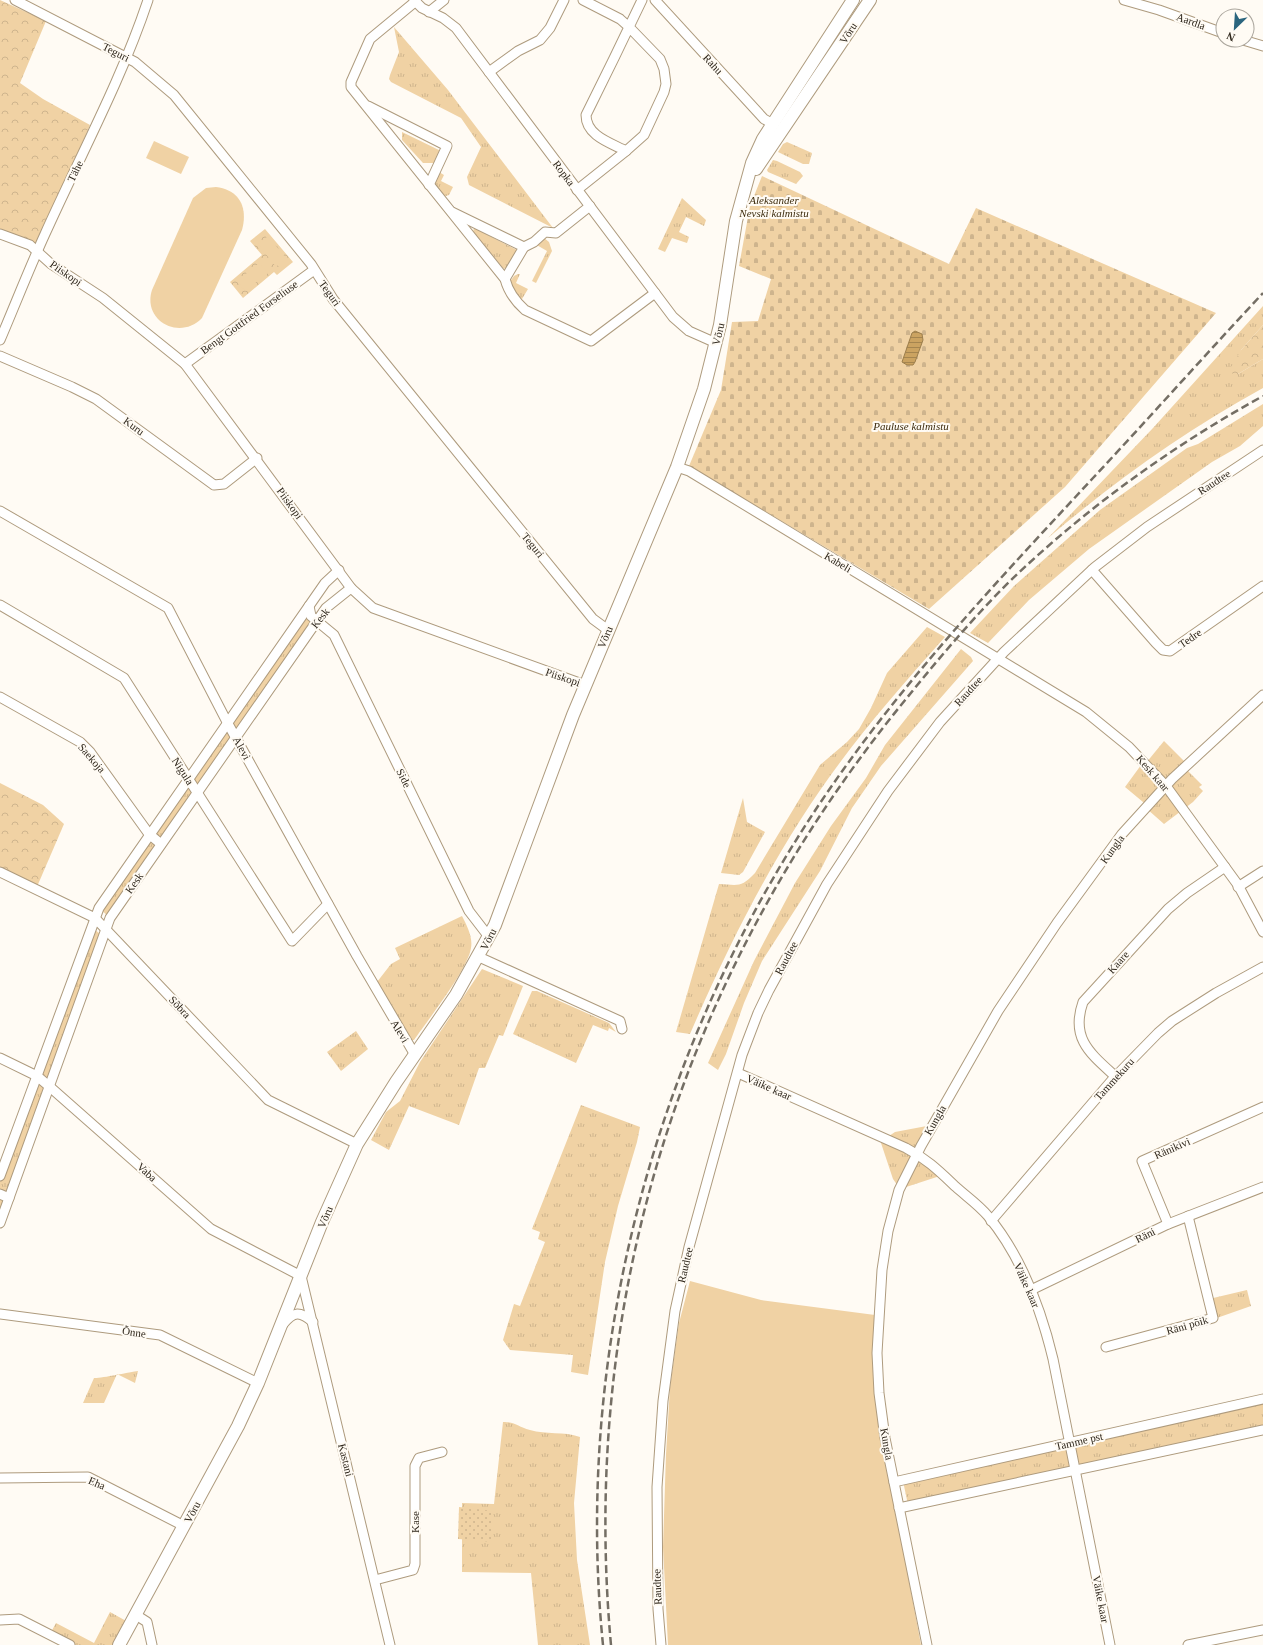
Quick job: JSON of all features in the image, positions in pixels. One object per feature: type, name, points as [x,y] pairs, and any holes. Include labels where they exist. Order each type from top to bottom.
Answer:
[{"type":"main road","name":"Võru","points":[[119,1645],[238,1426],[258,1384],[283,1324],[300,1276],[357,1144],[456,995],[479,957],[495,925],[585,685],[677,467],[704,389],[720,325],[736,221],[752,163],[773,124],[830,39],[853,0]]},
{"type":"main road","name":"Võru","points":[[745,185],[870,0]]},
{"type":"street","name":"Teguri","points":[[15,0],[144,68],[174,95],[311,264],[338,305],[593,619],[608,630]]},
{"type":"street","name":"Tähe","points":[[0,340],[38,252],[126,58],[148,0]]},
{"type":"street","points":[[429,12],[444,0]]},
{"type":"street","points":[[489,72],[518,51],[540,40],[550,28],[564,0]]},
{"type":"street","points":[[577,190],[644,135],[666,84],[664,69],[660,59],[629,27],[620,19],[583,0]]},
{"type":"street","points":[[626,151],[597,136],[586,122],[586,115],[642,0]]},
{"type":"street","name":"Rahu","points":[[655,0],[764,119],[773,124]]},
{"type":"street","name":"Aardla","points":[[1124,0],[1159,10],[1215,30]]},
{"type":"street","name":"Aardla","points":[[1143,0],[1159,10]]},
{"type":"street","points":[[415,1],[370,39],[351,82],[352,87],[505,279],[507,288],[525,310],[591,341],[655,293]]},
{"type":"street","name":"Ropka","points":[[415,1],[422,8],[443,18],[456,28],[673,317],[701,338],[716,343]]},
{"type":"street","points":[[365,105],[447,146],[429,185]]},
{"type":"street","points":[[505,279],[524,247],[534,242],[545,232],[556,233],[590,206]]},
{"type":"street","points":[[450,211],[524,247]]},
{"type":"street","name":"Piiskopi","points":[[0,234],[30,245],[52,264],[103,298],[185,364],[257,458],[351,588],[373,608],[585,685]]},
{"type":"street","name":"Bengt Gottfried Forseliuse","points":[[185,364],[314,270]]},
{"type":"street","name":"Kuru","points":[[0,356],[72,386],[96,399],[214,485],[224,484],[257,458]]},
{"type":"street","name":"Raudtee","points":[[661,1645],[658,1609],[656,1502],[662,1401],[669,1350],[689,1247],[748,1039],[769,990],[801,929],[834,872],[864,826],[940,722],[998,659],[1092,570],[1147,527],[1263,450]]},
{"type":"street","name":"Kabeli","points":[[677,467],[689,471],[998,659]]},
{"type":"street","name":"Alevi","points":[[0,511],[168,608],[227,722],[384,1006],[415,1055]]},
{"type":"street","name":"Kesk","points":[[0,1176],[99,908],[325,583],[339,570]]},
{"type":"street","name":"Tedre","points":[[1092,570],[1156,643],[1164,650],[1170,651],[1263,586]]},
{"type":"street","name":"Kesk","points":[[0,1223],[110,918],[326,608],[351,588]]},
{"type":"street","name":"Nigula","points":[[0,605],[124,678],[292,941],[328,904]]},
{"type":"street","points":[[309,606],[311,616],[316,622]]},
{"type":"street","name":"Side","points":[[316,622],[326,627],[334,635],[469,910],[489,937]]},
{"type":"street","name":"Kesk kaar","points":[[998,659],[1086,712],[1129,747],[1166,786],[1225,867],[1238,886],[1263,932]]},
{"type":"street","name":"Kungla","points":[[927,1645],[885,1438],[879,1393],[877,1353],[882,1270],[888,1231],[899,1190],[917,1154],[998,1011],[1048,937],[1122,834],[1166,786],[1234,720],[1263,695]]},
{"type":"street","name":"Saekoja","points":[[0,697],[80,742],[90,752],[150,834],[161,844]]},
{"type":"street","name":"Kaare","points":[[1116,1076],[1087,1050],[1079,1030],[1079,1015],[1083,1002],[1168,909],[1187,893],[1225,867]]},
{"type":"street","points":[[1238,886],[1263,870]]},
{"type":"street","name":"Sõbra","points":[[0,872],[95,918],[268,1100],[357,1144]]},
{"type":"street","points":[[479,957],[620,1021],[622,1029]]},
{"type":"street","name":"Tammekuru","points":[[991,1221],[1116,1076],[1158,1033],[1172,1021],[1216,993],[1263,967]]},
{"type":"street","name":"Vaba","points":[[0,1058],[37,1076],[211,1229],[300,1276]]},
{"type":"street","name":"Väike kaar","points":[[738,1073],[926,1159],[991,1221],[1010,1249],[1031,1290],[1045,1326],[1053,1359],[1110,1645]]},
{"type":"street","name":"Ränikivi","points":[[1168,1224],[1142,1161],[1263,1107]]},
{"type":"street","name":"Räni","points":[[1031,1290],[1168,1224],[1263,1187]]},
{"type":"street","points":[[0,1194],[9,1198]]},
{"type":"street","name":"Räni põik","points":[[1106,1348],[1213,1318],[1188,1216]]},
{"type":"street","name":"Kastani","points":[[300,1276],[313,1322],[390,1645]]},
{"type":"street","name":"Õnne","points":[[0,1314],[160,1336],[258,1384]]},
{"type":"street","points":[[283,1324],[290,1317],[299,1314],[305,1316],[313,1322]]},
{"type":"street","name":"Tamme pst","points":[[894,1482],[1069,1444],[1263,1399]]},
{"type":"street","points":[[899,1508],[1263,1430]]},
{"type":"street","name":"Kase","points":[[375,1580],[413,1570],[415,1564],[415,1466],[419,1458],[442,1452]]},
{"type":"street","name":"Eha","points":[[0,1478],[88,1477],[184,1526]]},
{"type":"street","points":[[136,1615],[147,1622],[152,1645]]},
{"type":"street","points":[[0,1620],[19,1619],[70,1645]]},
{"type":"street","points":[[1188,1645],[1263,1630]]},
{"type":"green space","points":[[0,0],[46,21],[20,83],[43,99],[90,125],[38,245],[0,231]]},
{"type":"green space","points":[[394,27],[448,90],[553,228],[469,185],[467,177],[481,147],[461,118],[391,82],[389,79],[390,75],[399,52]]},
{"type":"green space","points":[[402,132],[441,151],[435,163],[423,163],[402,140]]},
{"type":"green space","points":[[154,141],[189,157],[181,174],[146,158]]},
{"type":"green space","points":[[787,142],[812,153],[809,164],[803,164],[778,152],[783,144]]},
{"type":"green space","points":[[773,160],[800,172],[803,176],[796,184],[768,172],[767,170]]},
{"type":"green space","points":[[439,172],[444,175],[441,181],[453,187],[449,195],[443,197],[433,187]]},
{"type":"green space","name":"Pauluse kalmistu","points":[[762,176],[949,264],[976,208],[1216,313],[1065,487],[929,609],[689,466],[721,390],[732,322],[758,321],[771,279],[739,266],[750,206]]},
{"type":"green space","points":[[216,187],[231,192],[240,201],[244,214],[242,230],[202,318],[193,325],[184,328],[165,324],[158,319],[152,311],[150,301],[152,290],[193,198],[206,188]]},
{"type":"green space","points":[[682,198],[706,220],[704,226],[686,217],[679,232],[689,237],[687,243],[672,238],[665,252],[658,249]]},
{"type":"green space","points":[[474,228],[517,250],[508,270],[503,268],[473,232]]},
{"type":"green space","points":[[265,229],[293,262],[277,275],[274,272],[243,298],[230,282],[262,255],[250,241]]},
{"type":"green space","points":[[268,236],[286,258],[276,267],[258,244]]},
{"type":"green space","points":[[543,237],[549,242],[552,251],[536,283],[532,281],[547,251],[535,244]]},
{"type":"green space","points":[[259,263],[268,273],[245,291],[237,281]]},
{"type":"green space","points":[[520,274],[516,283],[528,289],[522,299],[518,297],[509,283],[514,276]]},
{"type":"green space","points":[[1263,306],[1263,325],[1241,350],[1238,374],[1263,359],[1263,388],[1206,421],[1152,457],[1099,496],[1048,538],[1153,428]]},
{"type":"green space","points":[[1263,325],[1263,359],[1238,374],[1233,374],[1230,371],[1231,367],[1241,350]]},
{"type":"green space","points":[[1263,404],[1263,426],[1240,446],[1212,462],[1089,549],[1029,600],[988,643],[970,633],[1014,586],[1100,510],[1187,448],[1198,444]]},
{"type":"green space","points":[[305,611],[313,626],[110,918],[99,908]]},
{"type":"green space","points":[[927,627],[945,637],[869,725],[833,771],[785,845],[755,898],[690,1034],[676,1032],[719,884],[739,884],[746,881],[755,873],[820,765],[847,742],[859,729],[871,708],[887,673]]},
{"type":"green space","points":[[961,649],[971,657],[973,661],[881,766],[852,808],[820,871],[762,961],[744,1003],[726,1054],[718,1070],[708,1063],[754,961],[795,883],[831,826],[866,778],[885,745]]},
{"type":"green space","points":[[1164,741],[1188,765],[1185,768],[1202,785],[1199,787],[1203,791],[1193,802],[1164,824],[1147,809],[1149,807],[1125,787],[1144,761],[1146,763]]},
{"type":"green space","points":[[0,783],[43,805],[64,824],[36,889],[0,872]]},
{"type":"green space","points":[[743,798],[747,822],[765,832],[743,872],[739,875],[721,873]]},
{"type":"green space","points":[[462,916],[471,940],[471,948],[468,957],[447,994],[414,1040],[412,1040],[377,982],[391,964],[400,959],[395,948]]},
{"type":"green space","points":[[92,927],[100,934],[0,1223],[0,1176]]},
{"type":"green space","points":[[482,969],[523,986],[503,1036],[499,1035],[485,1068],[479,1068],[459,1125],[409,1106],[389,1150],[371,1140],[386,1112],[400,1101],[420,1062]]},
{"type":"green space","points":[[532,991],[537,991],[609,1023],[616,1032],[609,1028],[608,1031],[593,1025],[576,1063],[513,1034]]},
{"type":"green space","points":[[356,1031],[368,1049],[341,1071],[327,1052]]},
{"type":"green space","points":[[581,1105],[640,1127],[618,1206],[605,1262],[588,1375],[571,1372],[573,1355],[510,1350],[503,1340],[514,1304],[520,1306],[545,1242],[538,1239],[540,1232],[532,1229]]},
{"type":"green space","points":[[932,1125],[917,1153],[946,1174],[900,1189],[893,1179],[878,1134],[886,1138],[895,1132]]},
{"type":"green space","points":[[690,1281],[761,1300],[875,1315],[873,1352],[877,1410],[921,1645],[668,1645],[663,1547],[670,1387],[679,1323]]},
{"type":"green space","points":[[1247,1290],[1251,1306],[1214,1319],[1209,1299]]},
{"type":"green space","points":[[138,1371],[135,1383],[118,1375],[134,1372]]},
{"type":"green space","points":[[117,1375],[104,1403],[83,1403],[94,1378]]},
{"type":"green space","points":[[1263,1403],[1263,1428],[908,1505],[903,1481]]},
{"type":"green space","points":[[503,1422],[536,1431],[568,1434],[580,1437],[574,1503],[577,1560],[590,1645],[538,1645],[531,1573],[462,1572],[462,1503],[494,1504]]},
{"type":"green space","points":[[459,1507],[493,1511],[493,1542],[458,1539]]},
{"type":"green space","points":[[110,1612],[128,1622],[116,1645],[71,1645],[50,1634],[56,1623],[94,1643]]},
{"type":"shaded area","points":[[915,331],[922,334],[923,340],[915,362],[913,365],[907,365],[902,362],[912,333]]},
{"type":"railway","points":[[603,1645],[597,1529],[602,1414],[618,1299],[644,1186],[680,1076],[725,969],[780,867],[843,770],[871,731],[963,620],[995,584],[1263,293]]},
{"type":"railway","points":[[611,1645],[605,1516],[613,1388],[632,1264],[664,1143],[707,1025],[762,912],[829,803],[906,699],[956,638],[996,595],[1068,529],[1130,480],[1229,415],[1263,396]]},
{"type":"park label","name":"Aleksander Nevski kalmistu","points":[[774,206]]}]
